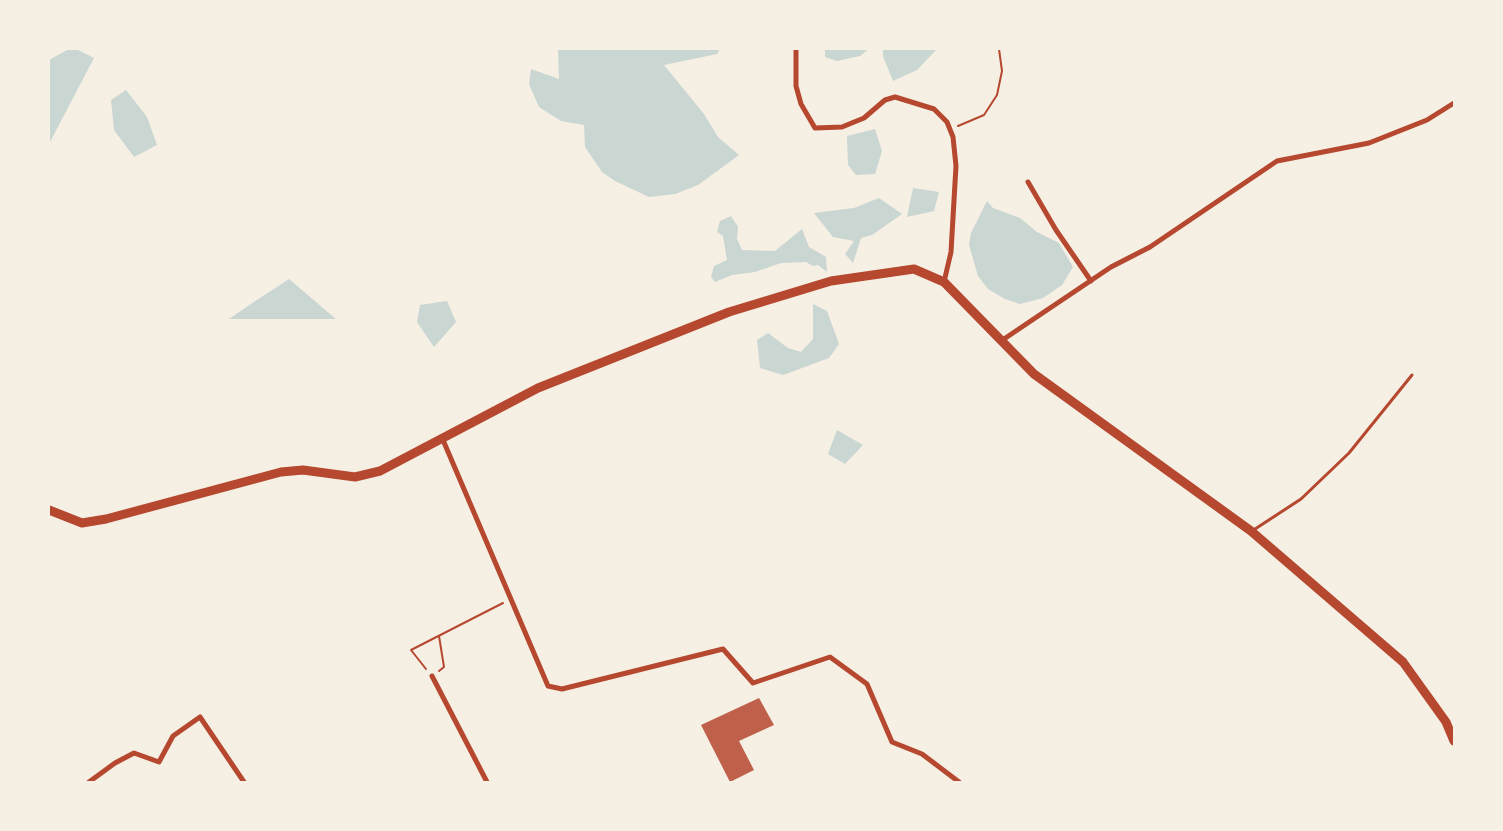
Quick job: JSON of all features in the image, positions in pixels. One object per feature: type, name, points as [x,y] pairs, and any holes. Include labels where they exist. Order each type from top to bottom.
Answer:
[{"type":"street","points":[[796,49],[796,86],[801,104],[815,128],[842,127],[864,118],[885,100],[895,97],[934,109],[951,129],[956,166],[951,252],[944,282]]},
{"type":"street","points":[[1001,341],[1111,267],[1150,247],[1277,161],[1369,143],[1427,120],[1454,103]]},
{"type":"street","points":[[1028,182],[1056,230],[1091,281]]},
{"type":"street","points":[[49,510],[82,523],[106,519],[281,472],[303,470],[355,478],[380,471],[443,440],[538,388],[729,312],[831,281],[914,269],[944,282],[1034,374],[1251,531],[1404,662],[1446,722],[1454,741]]},
{"type":"street","points":[[443,440],[544,681],[554,689],[723,649],[753,683],[830,657],[867,684],[892,742],[922,754],[959,782]]},
{"type":"street","points":[[432,676],[487,782]]},
{"type":"street","points":[[89,782],[115,763],[134,753],[159,762],[173,736],[200,717],[244,782]]},
{"type":"lane","points":[[1251,531],[1301,499],[1342,460],[1412,375]]},
{"type":"path","points":[[951,129],[984,115],[997,95],[1002,71],[998,49]]},
{"type":"path","points":[[439,636],[444,666],[432,676],[411,650],[510,599]]},
{"type":"shaded area","points":[[69,49],[76,49],[94,58],[50,142],[49,60]]},
{"type":"shaded area","points":[[558,49],[720,49],[717,54],[664,65],[704,114],[718,137],[739,155],[698,185],[675,194],[649,197],[615,181],[602,172],[585,147],[584,125],[561,121],[539,107],[529,84],[531,69],[559,79]]},
{"type":"shaded area","points":[[825,49],[869,49],[860,56],[837,61],[825,57]]},
{"type":"shaded area","points":[[883,49],[937,49],[917,70],[893,81],[883,56]]},
{"type":"shaded area","points":[[126,90],[147,117],[157,145],[134,157],[114,130],[111,100]]},
{"type":"shaded area","points":[[875,129],[882,151],[875,174],[856,175],[848,165],[847,136]]},
{"type":"shaded area","points":[[913,188],[939,192],[934,211],[907,217]]},
{"type":"shaded area","points":[[879,198],[902,214],[872,235],[861,238],[853,263],[845,254],[854,241],[833,237],[814,213],[854,208]]},
{"type":"shaded area","points":[[987,201],[993,208],[1020,218],[1037,232],[1059,243],[1073,267],[1062,285],[1043,298],[1020,304],[1005,299],[988,289],[978,276],[969,245],[971,233]]},
{"type":"shaded area","points":[[731,216],[738,227],[737,239],[742,250],[775,251],[802,229],[809,247],[826,257],[827,272],[818,265],[813,266],[806,262],[781,263],[755,272],[732,275],[715,282],[711,277],[714,266],[727,260],[723,236],[717,232],[720,221]]},
{"type":"shaded area","points":[[289,279],[336,319],[229,319],[251,304]]},
{"type":"shaded area","points":[[447,301],[456,322],[434,347],[417,322],[420,305]]},
{"type":"shaded area","points":[[813,304],[827,311],[839,344],[829,358],[783,375],[760,368],[757,340],[768,333],[788,348],[801,352],[813,339]]},
{"type":"shaded area","points":[[837,430],[863,445],[845,464],[828,454]]},
{"type":"building","points":[[759,698],[774,725],[739,741],[754,770],[730,782],[701,725]]}]
